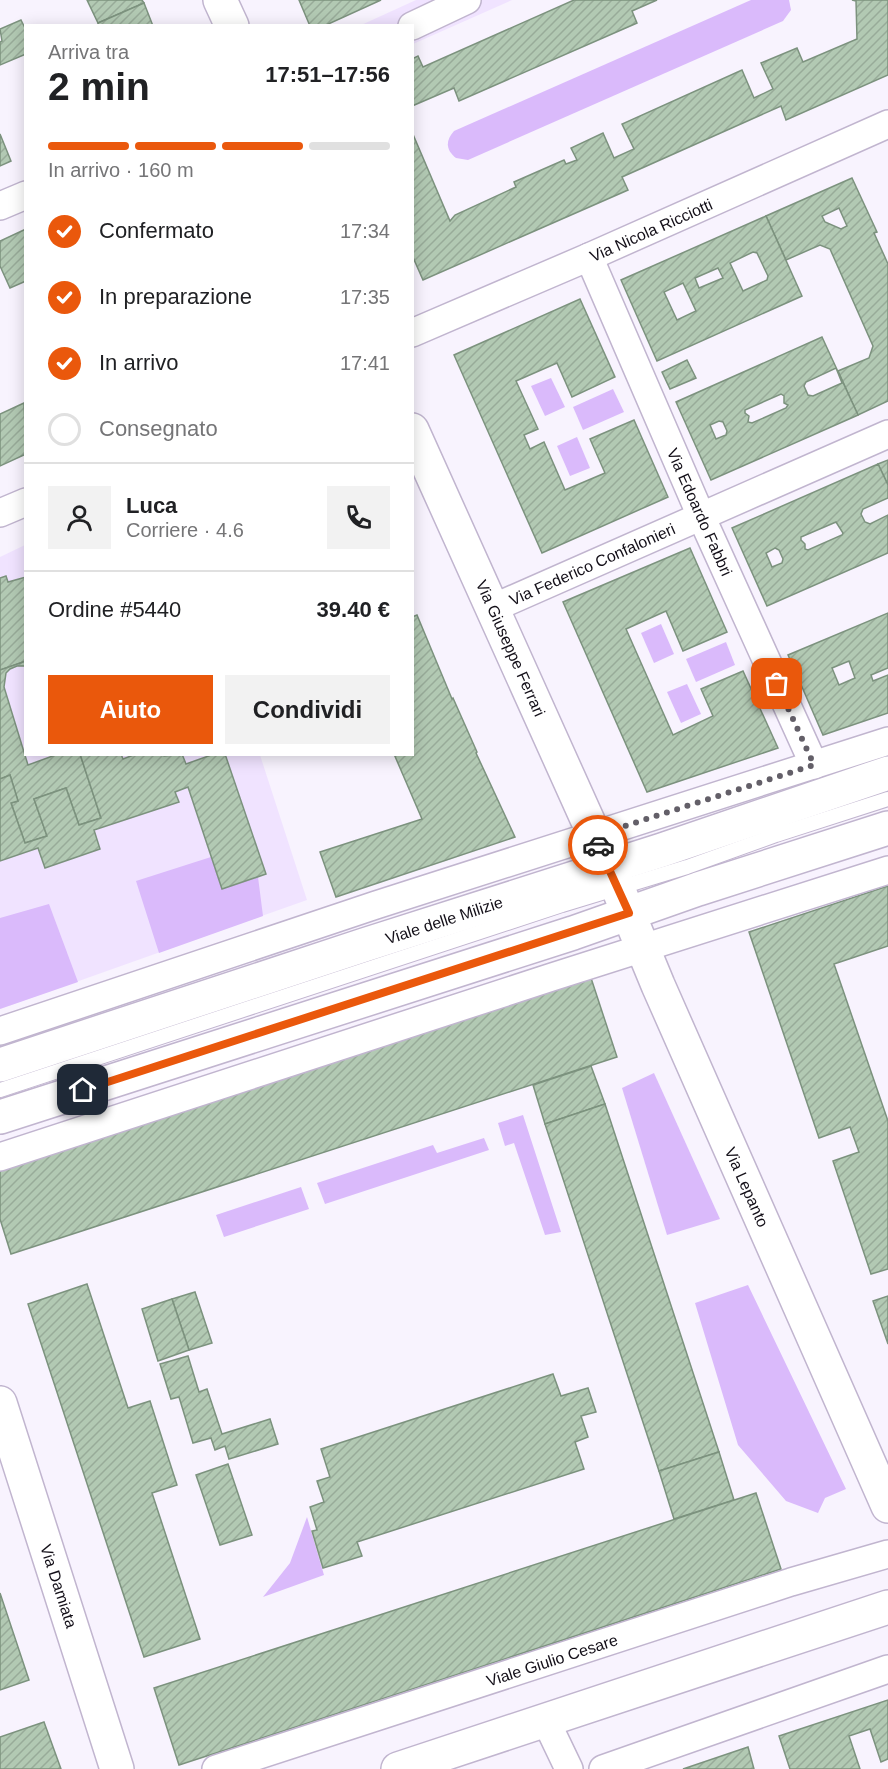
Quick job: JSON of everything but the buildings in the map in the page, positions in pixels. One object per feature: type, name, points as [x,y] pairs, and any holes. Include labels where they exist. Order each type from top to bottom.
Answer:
[{"type":"street","points":[[220,0],[231,24]]},
{"type":"street","points":[[414,25],[467,0]]},
{"type":"street","name":"Via Nicola Ricciotti","points":[[414,332],[888,124]]},
{"type":"street","points":[[0,206],[24,196]]},
{"type":"street","name":"Via Edoardo Fabbri","points":[[589,257],[701,516],[814,765]]},
{"type":"street","name":"Via Giuseppe Ferrari","points":[[414,434],[618,889]]},
{"type":"street","name":"Via Federico Confalonieri","points":[[493,608],[888,434]]},
{"type":"street","points":[[0,513],[24,503]]},
{"type":"street","name":"Viale delle Milizie","points":[[0,1031],[376,905],[888,741]]},
{"type":"street","name":"Viale delle Milizie","points":[[0,1117],[618,889],[888,773]]},
{"type":"street","name":"Viale delle Milizie","points":[[0,1065],[364,945],[888,828]]},
{"type":"street","points":[[0,1157],[888,870]]},
{"type":"street","name":"Via Lepanto","points":[[618,889],[888,1506]]},
{"type":"street","points":[[364,945],[376,905]]},
{"type":"street","points":[[240,951],[274,974]]},
{"type":"street","points":[[86,1003],[131,1022]]},
{"type":"street","name":"Via Damiata","points":[[0,1403],[117,1769]]},
{"type":"street","name":"Viale Giulio Cesare","points":[[216,1769],[790,1582],[888,1554]]},
{"type":"street","points":[[398,1769],[888,1607]]},
{"type":"street","points":[[603,1769],[888,1669]]},
{"type":"street","points":[[546,1720],[569,1769]]},
{"type":"lane","name":"Viale delle Milizie","points":[[0,1090],[687,867],[888,799]]},
{"type":"shaded area","points":[[416,0],[512,0],[414,44],[414,24],[363,24]]},
{"type":"shaded area","points":[[751,0],[789,0],[791,10],[783,21],[468,160],[456,158],[450,152],[448,142],[454,131]]},
{"type":"shaded area","points":[[551,378],[565,407],[545,416],[531,386]]},
{"type":"shaded area","points":[[613,389],[624,412],[583,430],[573,407]]},
{"type":"shaded area","points":[[577,437],[590,468],[570,476],[557,446]]},
{"type":"shaded area","points":[[24,545],[24,756],[260,756],[307,900],[0,1009],[0,557]]},
{"type":"shaded area","points":[[661,624],[674,654],[654,663],[641,633]]},
{"type":"shaded area","points":[[726,642],[735,665],[696,682],[686,659]]},
{"type":"shaded area","points":[[687,684],[701,714],[681,723],[667,692]]},
{"type":"shaded area","points":[[211,857],[222,889],[258,877],[263,916],[159,953],[136,881]]},
{"type":"shaded area","points":[[49,904],[78,982],[0,1009],[0,918]]},
{"type":"shaded area","points":[[654,1073],[720,1219],[667,1235],[622,1088]]},
{"type":"shaded area","points":[[523,1115],[561,1232],[545,1235],[514,1143],[505,1146],[498,1123]]},
{"type":"shaded area","points":[[484,1138],[489,1150],[325,1204],[317,1183],[433,1145],[437,1153]]},
{"type":"shaded area","points":[[301,1187],[309,1209],[224,1237],[216,1215]]},
{"type":"shaded area","points":[[748,1285],[846,1489],[825,1498],[818,1513],[786,1501],[738,1445],[695,1303]]},
{"type":"shaded area","points":[[307,1517],[324,1575],[263,1597],[290,1563]]},
{"type":"way so far","points":[[598,845],[594,836],[814,765],[777,684]]},
{"type":"route","points":[[83,1090],[629,913],[598,845]]}]
